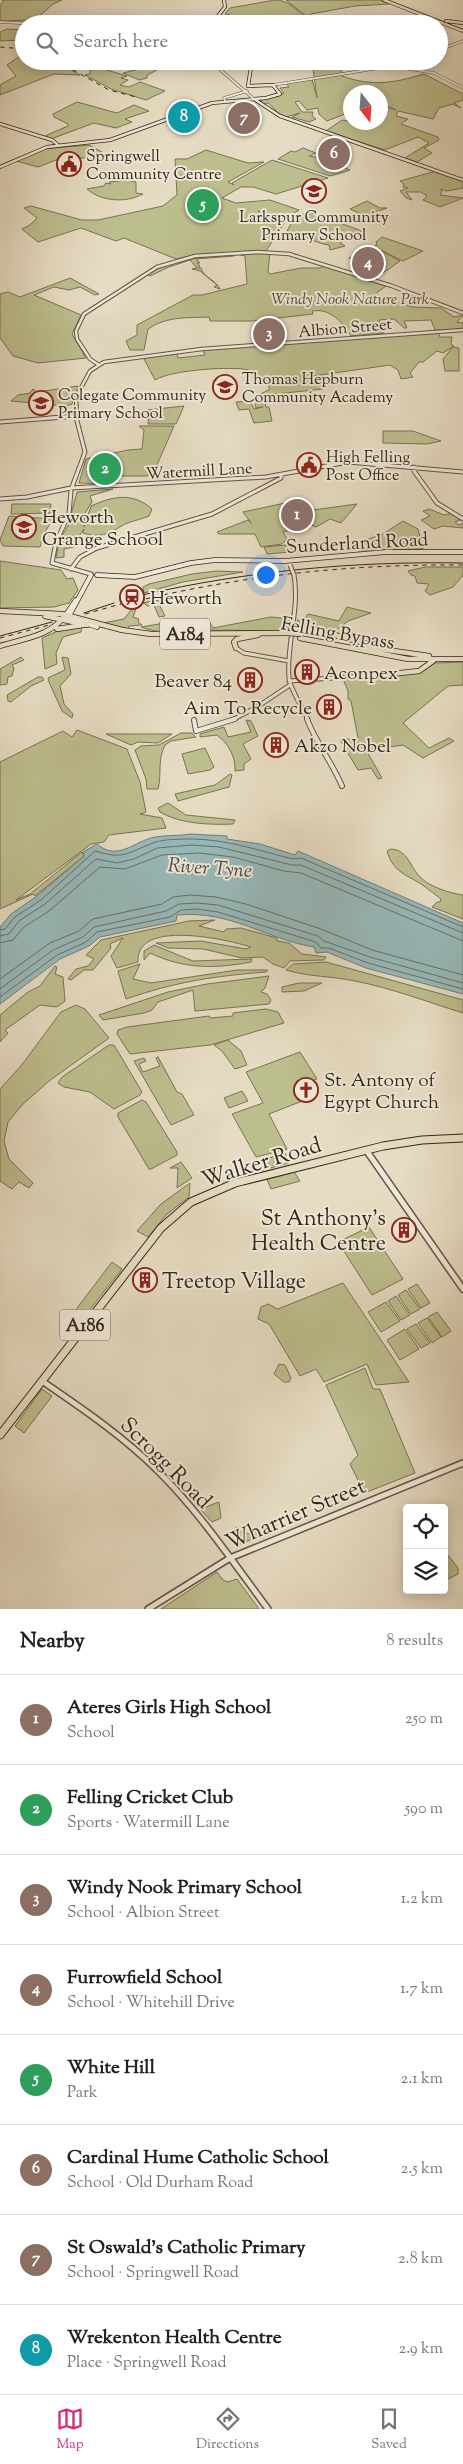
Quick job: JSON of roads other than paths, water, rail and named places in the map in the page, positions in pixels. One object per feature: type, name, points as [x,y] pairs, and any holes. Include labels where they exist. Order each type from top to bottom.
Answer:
[{"type":"highway","points":[[21,612],[40,611],[52,613]]},
{"type":"highway","name":"Felling Bypass","points":[[0,613],[77,618],[122,630],[151,634],[286,634],[352,644],[419,658]]},
{"type":"highway","name":"Felling Bypass","points":[[0,613],[52,613],[86,625],[128,635],[154,637],[286,634]]},
{"type":"highway","points":[[236,648],[234,642],[237,639],[258,635]]},
{"type":"highway","name":"Felling Bypass","points":[[300,636],[386,655],[419,658],[463,658]]},
{"type":"highway","points":[[335,636],[419,658],[427,662]]},
{"type":"highway","points":[[352,644],[427,662]]},
{"type":"highway","name":"Felling Bypass","points":[[427,662],[463,658]]},
{"type":"highway","points":[[391,674],[416,672],[427,662]]},
{"type":"main road","points":[[219,15],[225,7],[224,0]]},
{"type":"main road","points":[[385,0],[426,15]]},
{"type":"main road","points":[[385,0],[425,15]]},
{"type":"main road","points":[[448,21],[463,24]]},
{"type":"main road","points":[[448,23],[463,29]]},
{"type":"main road","points":[[448,23],[463,29]]},
{"type":"main road","points":[[463,24],[458,25],[463,29]]},
{"type":"main road","points":[[0,167],[39,149],[108,140],[205,105],[280,94],[280,91],[273,85],[248,87],[248,74],[250,70]]},
{"type":"main road","points":[[254,99],[280,116],[463,180]]},
{"type":"main road","points":[[0,124],[54,140],[58,146]]},
{"type":"main road","name":"Sunderland Road","points":[[93,575],[135,577],[191,563],[215,560],[289,563],[370,552],[463,552]]},
{"type":"main road","points":[[60,627],[93,575]]},
{"type":"main road","points":[[66,617],[74,608],[76,600]]},
{"type":"main road","points":[[74,608],[77,618]]},
{"type":"main road","points":[[45,613],[66,617],[97,627]]},
{"type":"main road","points":[[0,646],[60,627],[86,625]]},
{"type":"main road","name":"Walker Road","points":[[0,1435],[161,1228],[185,1206],[204,1195],[235,1183],[366,1150],[412,1142],[463,1138]]},
{"type":"street","points":[[0,22],[15,23]]},
{"type":"street","points":[[448,47],[463,41]]},
{"type":"street","points":[[220,70],[240,88],[247,91],[254,99]]},
{"type":"street","points":[[273,85],[365,70]]},
{"type":"street","points":[[422,70],[434,73],[463,88]]},
{"type":"street","points":[[240,88],[248,87],[247,91]]},
{"type":"street","points":[[225,101],[224,98],[247,91]]},
{"type":"street","points":[[95,368],[92,361],[81,348],[76,335],[78,323],[84,314],[101,301],[152,270],[174,260],[218,254],[275,252],[315,260],[463,313]]},
{"type":"street","name":"Albion Street","points":[[104,362],[202,349],[463,330]]},
{"type":"street","points":[[92,361],[104,362]]},
{"type":"street","points":[[92,361],[99,365]]},
{"type":"street","points":[[93,575],[52,563],[56,542],[69,514],[72,489],[85,452],[74,403],[86,377],[104,362]]},
{"type":"street","points":[[0,422],[76,416]]},
{"type":"street","name":"Watermill Lane","points":[[0,499],[27,497],[72,489],[272,476],[353,462],[463,472]]},
{"type":"street","points":[[414,468],[414,471],[437,503],[463,519]]},
{"type":"street","points":[[70,569],[80,557],[97,548],[212,514],[272,483],[281,475]]},
{"type":"street","points":[[272,476],[272,483]]},
{"type":"street","points":[[289,563],[294,575],[297,594],[289,661],[289,683],[300,701],[312,733],[335,769],[342,786]]},
{"type":"street","points":[[236,648],[244,654],[289,661]]},
{"type":"street","points":[[194,720],[196,731],[226,724],[247,715],[289,683],[391,674]]},
{"type":"street","points":[[366,1150],[463,1289]]},
{"type":"street","name":"Scrogg Road","points":[[42,1381],[101,1422],[144,1458],[190,1507],[268,1609]]},
{"type":"street","name":"Wharrier Street","points":[[148,1609],[230,1558],[463,1463]]},
{"type":"water","name":"River Tyne","points":[[191,834],[227,836],[227,839],[260,844],[295,855],[298,851],[463,923],[463,994],[366,968],[327,952],[316,953],[314,947],[280,938],[231,921],[196,915],[177,915],[176,921],[100,937],[89,946],[60,959],[0,1004],[0,927],[11,914],[37,896],[84,856],[83,852],[97,844],[105,849],[119,851],[155,837]]},
{"type":"tram line","points":[[142,595],[222,580],[301,569],[382,564],[463,563]]},
{"type":"tram line","points":[[84,613],[114,603]]},
{"type":"tram line","points":[[0,636],[52,622]]},
{"type":"railway","points":[[0,47],[15,48]]},
{"type":"railway","points":[[73,70],[109,90],[136,97]]},
{"type":"railway","points":[[137,601],[218,584],[299,573],[380,567],[463,565]]},
{"type":"railway","points":[[85,614],[128,602]]},
{"type":"railway","points":[[0,638],[53,624]]},
{"type":"place","name":"Wrekenton Health Centre","points":[[184,117]]},
{"type":"place","name":"St Oswald's Catholic Primary","points":[[244,118]]},
{"type":"place","name":"Cardinal Hume Catholic School","points":[[334,154]]},
{"type":"place","name":"Springwell Community Centre","points":[[69,164]]},
{"type":"place","name":"Larkspur Community Primary School","points":[[314,191]]},
{"type":"place","name":"White Hill","points":[[203,205]]},
{"type":"place","name":"Furrowfield School","points":[[368,263]]},
{"type":"place","name":"Windy Nook Primary School","points":[[269,334]]},
{"type":"place","name":"Thomas Hepburn Community Academy","points":[[225,387]]},
{"type":"place","name":"Colegate Community Primary School","points":[[41,403]]},
{"type":"place","name":"High Felling Post Office","points":[[309,465]]},
{"type":"place","name":"Felling Cricket Club","points":[[105,469]]},
{"type":"place","name":"Ateres Girls High School","points":[[297,515]]},
{"type":"place","name":"Heworth Grange School","points":[[24,527]]},
{"type":"place","name":"Heworth","points":[[132,597]]},
{"type":"place","name":"Aconpex","points":[[307,672]]},
{"type":"place","name":"Beaver 84","points":[[250,680]]},
{"type":"place","name":"Aim To Recycle","points":[[329,707]]},
{"type":"place","name":"Akzo Nobel","points":[[276,745]]},
{"type":"place","name":"St. Antony of Egypt Church","points":[[306,1090]]},
{"type":"place","name":"St Anthony’s Health Centre","points":[[404,1230]]},
{"type":"place","name":"Treetop Village","points":[[145,1280]]},
{"type":"park label","name":"Windy Nook Nature Park","points":[[350,298]]}]
